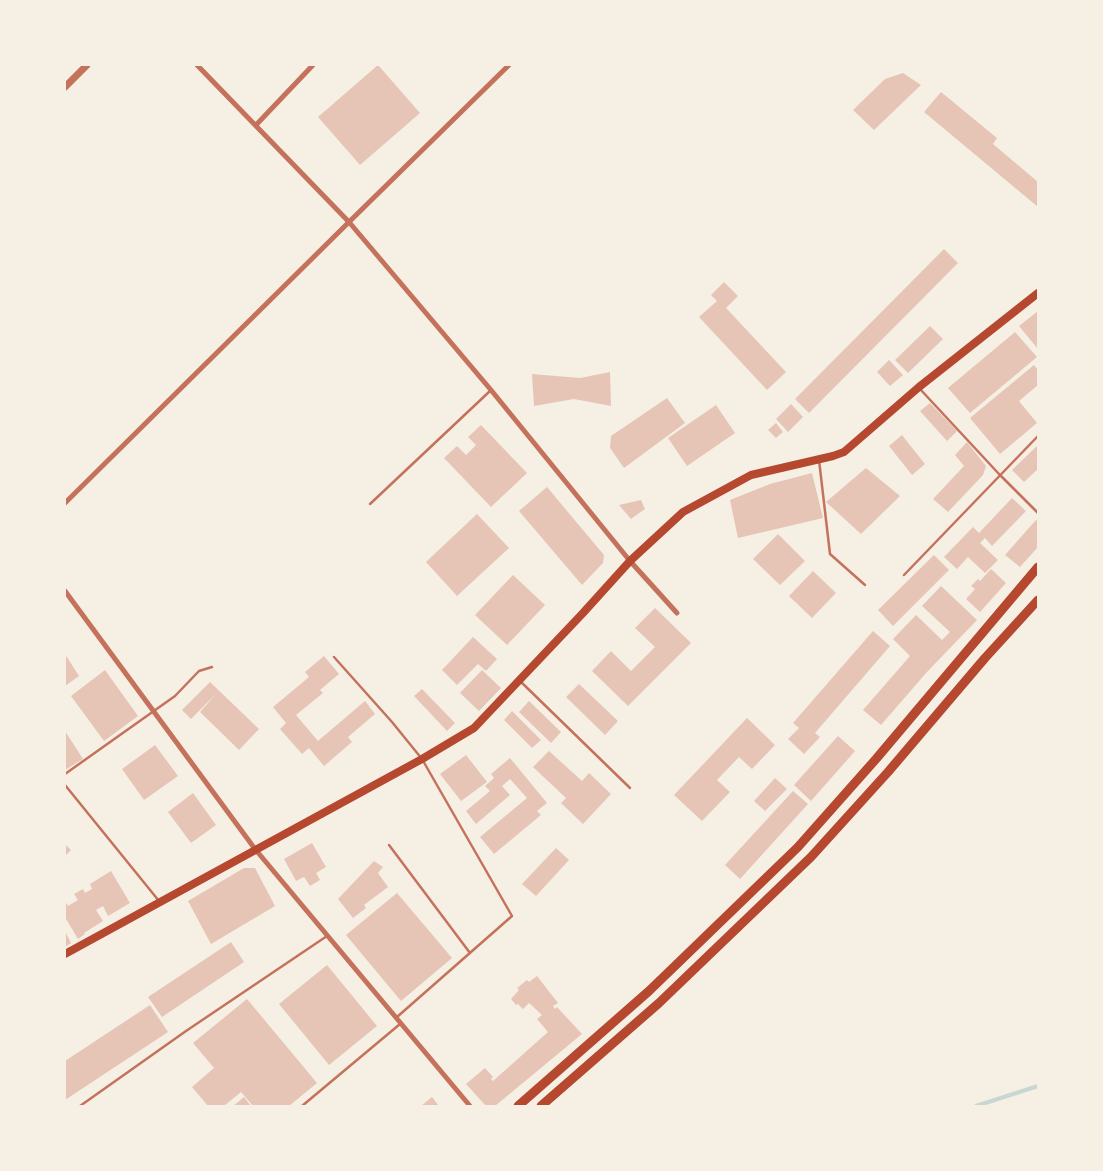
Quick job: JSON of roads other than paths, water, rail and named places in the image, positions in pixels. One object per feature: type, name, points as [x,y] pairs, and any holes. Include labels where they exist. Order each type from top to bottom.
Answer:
[{"type":"main road","points":[[65,954],[422,759],[474,728],[520,681],[630,561],[683,512],[751,475],[844,452],[919,388],[1038,293]]},
{"type":"main road","points":[[518,1106],[649,991],[798,847],[1038,567]]},
{"type":"main road","points":[[541,1106],[659,1003],[811,857],[1038,600]]},
{"type":"street","points":[[65,87],[87,65]]},
{"type":"street","points":[[197,65],[349,222],[491,390],[630,561],[677,613]]},
{"type":"street","points":[[256,125],[313,65]]},
{"type":"street","points":[[65,503],[509,65]]},
{"type":"street","points":[[65,591],[255,849],[470,1106]]},
{"type":"lane","points":[[919,388],[1038,513]]},
{"type":"lane","points":[[370,504],[491,390]]},
{"type":"lane","points":[[904,575],[999,474],[1038,436]]},
{"type":"lane","points":[[819,459],[830,554],[864,585]]},
{"type":"lane","points":[[302,1106],[512,916],[422,759],[334,657]]},
{"type":"lane","points":[[65,774],[175,696],[199,671],[212,667]]},
{"type":"lane","points":[[520,681],[630,788]]},
{"type":"lane","points":[[65,785],[160,902]]},
{"type":"lane","points":[[389,845],[470,953]]},
{"type":"lane","points":[[80,1106],[186,1031],[327,936]]},
{"type":"waterway","points":[[976,1106],[1038,1086]]}]
